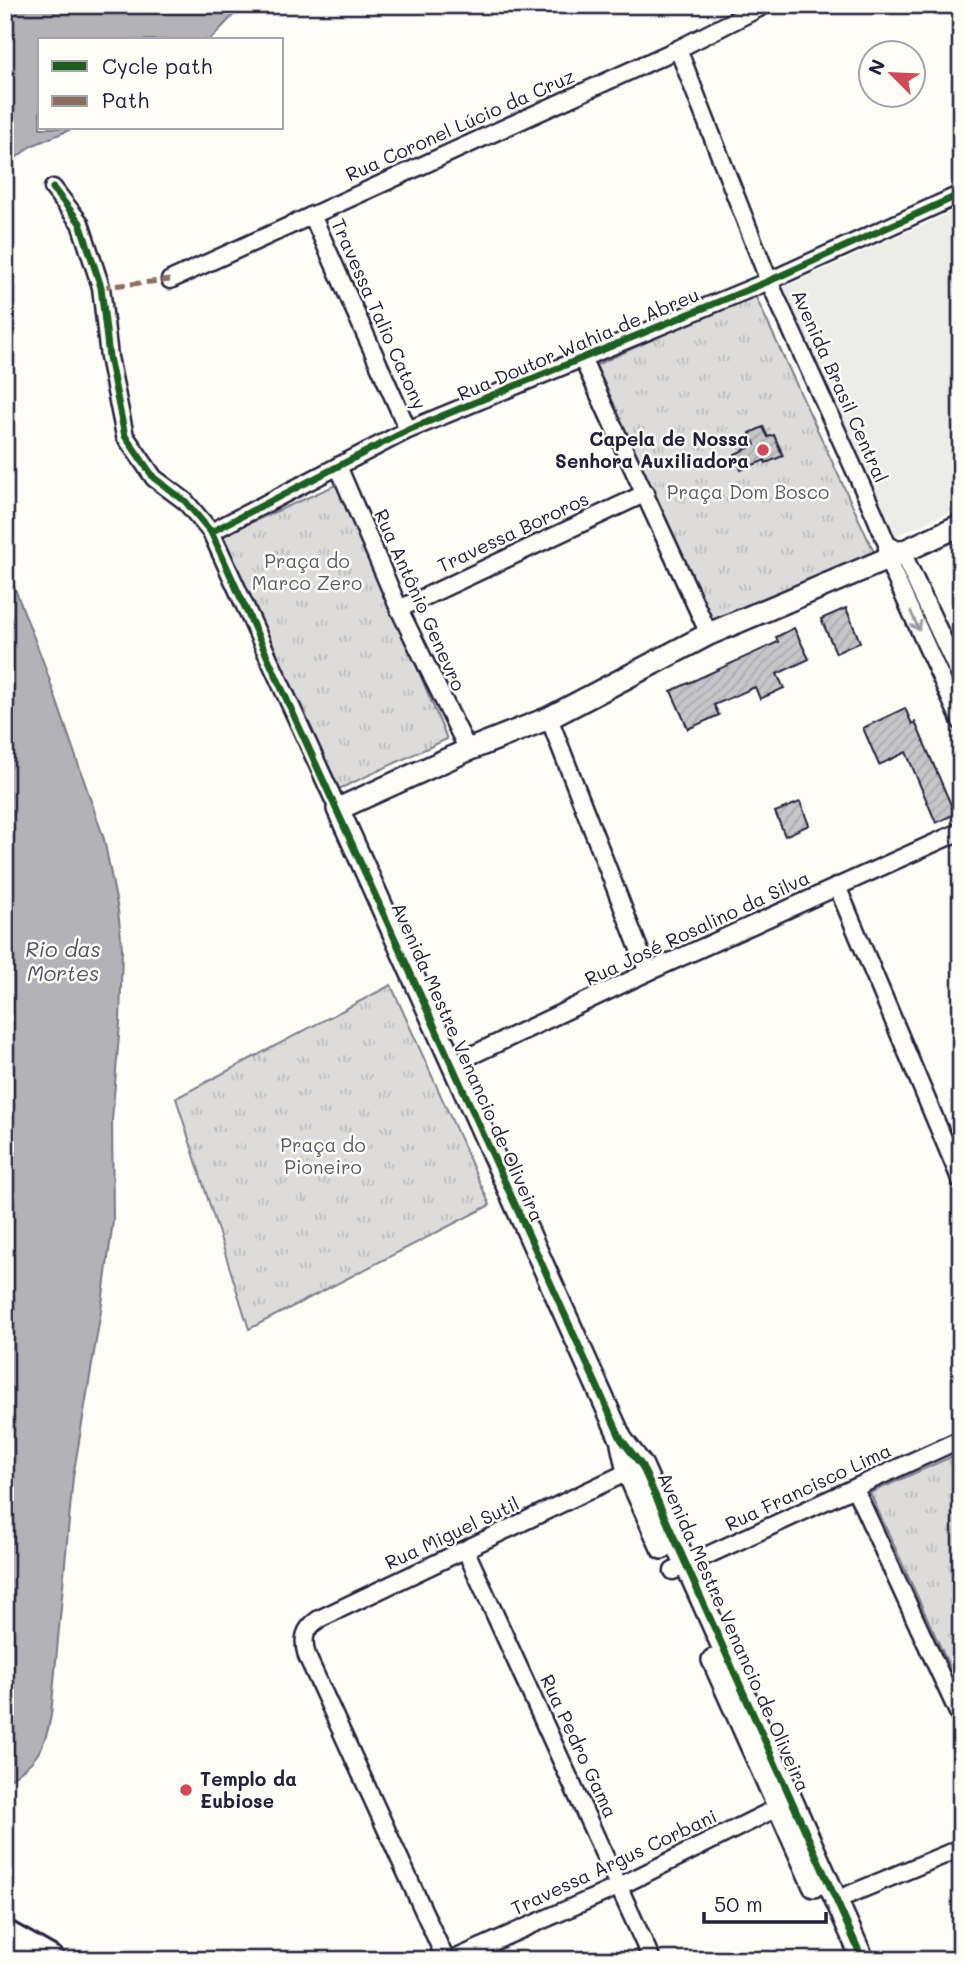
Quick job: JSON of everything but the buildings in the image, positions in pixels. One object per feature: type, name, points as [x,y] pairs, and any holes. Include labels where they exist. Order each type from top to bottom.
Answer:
[{"type":"main road","points":[[5,1934],[51,1960]]},
{"type":"street","name":"Rua Coronel Lúcio da Cruz","points":[[170,280],[678,49],[765,5]]},
{"type":"street","name":"Avenida Brasil Central","points":[[678,49],[769,281],[892,552],[961,722]]},
{"type":"street","name":"Avenida Mestre Venancio de Oliveira","points":[[53,188],[80,223],[101,287],[109,357],[124,436],[154,478],[186,501],[211,532],[786,1803],[836,1900],[863,1960]]},
{"type":"street","name":"Rua Doutor Wahia de Abreu","points":[[211,532],[408,430],[769,281],[961,194]]},
{"type":"street","name":"Travessa Talio Catony","points":[[312,215],[408,430]]},
{"type":"street","points":[[583,360],[709,634]]},
{"type":"street","name":"Rua Antônio Genevro","points":[[338,466],[398,609],[468,751]]},
{"type":"street","name":"Travessa Bororos","points":[[398,609],[646,493]]},
{"type":"street","points":[[338,809],[550,718],[709,634],[892,552],[961,525]]},
{"type":"street","name":"Avenida Brasil Central","points":[[892,552],[961,678]]},
{"type":"street","points":[[550,718],[648,972]]},
{"type":"street","name":"Rua José Rosalino da Silva","points":[[451,1065],[648,972],[961,831]]},
{"type":"street","points":[[837,886],[961,1181]]},
{"type":"street","name":"Rua Francisco Lima","points":[[680,1569],[961,1439]]},
{"type":"street","name":"Rua Miguel Sutil","points":[[446,1960],[307,1656],[303,1643],[305,1634],[309,1626],[319,1619],[635,1469]]},
{"type":"street","points":[[855,1489],[961,1718]]},
{"type":"street","name":"Rua Pedro Gama","points":[[466,1551],[652,1960]]},
{"type":"street","name":"Avenida Mestre Venancio de Oliveira","points":[[786,1803],[847,1960]]},
{"type":"street","name":"Travessa Argus Corbani","points":[[452,1960],[620,1886],[786,1803]]},
{"type":"street","points":[[836,1900],[961,1848]]},
{"type":"shaded area","points":[[961,208],[961,507],[887,540],[783,288]]},
{"type":"green space","name":"Praça Dom Bosco","points":[[754,293],[874,552],[711,626],[594,366]]},
{"type":"green space","name":"Praça do Marco Zero","points":[[340,483],[447,739],[339,789],[219,537]]},
{"type":"green space","name":"Praça do Pioneiro","points":[[391,985],[490,1205],[249,1329],[176,1098]]},
{"type":"green space","points":[[953,1456],[961,1473],[961,1692],[870,1493]]},
{"type":"water","points":[[5,5],[243,5],[212,38],[38,38],[38,130],[69,130],[31,146],[5,167]]},
{"type":"water","name":"Rio das Mortes","points":[[5,563],[43,661],[104,839],[118,910],[122,948],[120,1023],[112,1120],[113,1221],[73,1477],[51,1715],[46,1738],[32,1762],[5,1782]]},
{"type":"marked path","points":[[101,287],[170,280]]},
{"type":"cycle path","points":[[53,188],[80,223],[101,287],[109,357],[125,436],[154,478],[185,501],[211,532],[621,1439],[642,1466],[863,1960]]},
{"type":"cycle path","points":[[211,532],[408,430],[769,281],[961,194]]},
{"type":"place","name":"Capela de Nossa Senhora Auxiliadora","points":[[763,450]]},
{"type":"place","name":"Templo da Eubiose","points":[[186,1790]]}]
